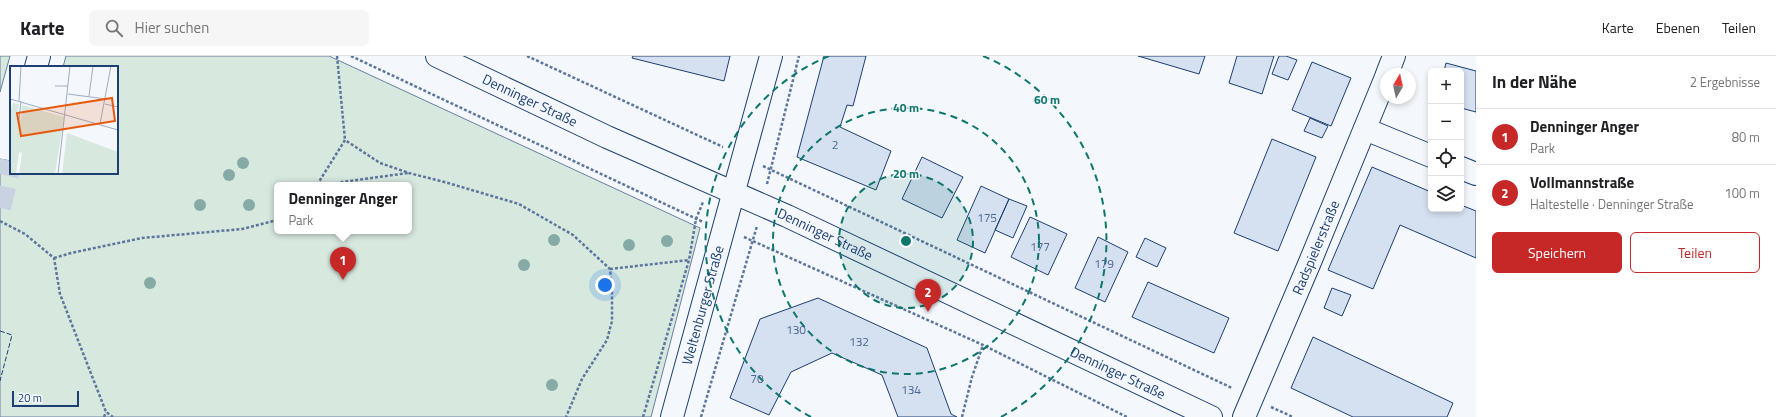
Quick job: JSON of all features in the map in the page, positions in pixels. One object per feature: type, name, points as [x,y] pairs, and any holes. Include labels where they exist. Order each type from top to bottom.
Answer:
[{"type":"street","points":[[36,66],[39,56]]},
{"type":"street","name":"Denninger Straße","points":[[438,56],[607,137],[786,216],[1211,417]]},
{"type":"street","name":"Weltenburger Straße","points":[[672,417],[771,56]]},
{"type":"street","name":"Radspielerstraße","points":[[1390,68],[1394,56]]},
{"type":"street","name":"Radspielerstraße","points":[[1244,417],[1380,92]]},
{"type":"street","points":[[1365,129],[1428,155]]},
{"type":"street","points":[[1464,169],[1476,174]]},
{"type":"path","points":[[319,182],[345,140],[337,56]]},
{"type":"path","points":[[351,56],[696,219],[689,260],[643,417]]},
{"type":"path","points":[[527,56],[723,147]]},
{"type":"path","points":[[800,56],[770,169],[1293,417]]},
{"type":"path","points":[[345,140],[380,163],[409,173],[519,204],[573,235],[610,269],[612,289],[612,321],[607,340],[582,379],[566,417]]},
{"type":"path","points":[[342,182],[409,173]]},
{"type":"path","points":[[0,221],[25,234],[54,258],[60,294],[106,412],[113,417]]},
{"type":"path","points":[[54,258],[142,238],[242,229],[274,221]]},
{"type":"path","points":[[701,417],[754,241],[983,345],[1127,417]]},
{"type":"path","points":[[610,269],[689,260]]},
{"type":"path","points":[[962,417],[972,377],[983,345]]},
{"type":"path","points":[[104,417],[106,412]]},
{"type":"shaded area","points":[[0,56],[10,56],[0,92]]},
{"type":"shaded area","points":[[66,56],[329,56],[700,228],[651,417],[0,417],[0,159],[10,161],[10,174],[118,174],[118,66],[63,66]]},
{"type":"building","points":[[633,56],[730,56],[724,81],[632,58]]},
{"type":"building","points":[[824,56],[866,56],[853,106],[847,105],[840,127],[891,151],[876,190],[797,157]]},
{"type":"building","points":[[1138,56],[1205,56],[1199,74]]},
{"type":"building","points":[[1237,56],[1274,56],[1262,94],[1229,83]]},
{"type":"building","points":[[1279,56],[1286,56],[1297,60],[1288,80],[1272,74]]},
{"type":"building","points":[[1312,62],[1351,78],[1331,126],[1292,110]]},
{"type":"building","points":[[1446,63],[1476,71],[1476,112],[1464,109],[1464,68],[1445,68]]},
{"type":"building","points":[[1310,118],[1328,126],[1322,138],[1304,131]]},
{"type":"building","points":[[1272,139],[1316,157],[1278,251],[1234,233]]},
{"type":"building","points":[[922,157],[963,177],[942,218],[902,199]]},
{"type":"building","points":[[1372,167],[1428,191],[1428,212],[1464,212],[1464,206],[1476,211],[1476,258],[1400,225],[1373,289],[1328,270]]},
{"type":"building","points":[[981,186],[1009,199],[985,253],[957,240]]},
{"type":"building","points":[[1009,199],[1027,206],[1013,238],[995,230]]},
{"type":"building","points":[[1030,217],[1067,234],[1048,275],[1011,257]]},
{"type":"building","points":[[1098,237],[1128,252],[1105,302],[1075,288]]},
{"type":"building","points":[[1145,238],[1166,248],[1157,267],[1136,257]]},
{"type":"building","points":[[1148,282],[1229,318],[1214,353],[1132,317]]},
{"type":"building","points":[[1332,288],[1351,295],[1342,316],[1324,308]]},
{"type":"building","points":[[818,298],[927,348],[951,414],[957,417],[898,417],[882,375],[832,353],[791,372],[769,415],[730,398],[760,319]]},
{"type":"building","points":[[1313,337],[1453,403],[1447,417],[1353,417],[1291,388]]},
{"type":"tunnel","points":[[0,208],[10,165]]},
{"type":"fence","points":[[0,331],[12,335],[0,381]]},
{"type":"place","name":"Denninger Anger","points":[[343,280]]},
{"type":"place","name":"Vollmannstraße","points":[[928,312]]}]
